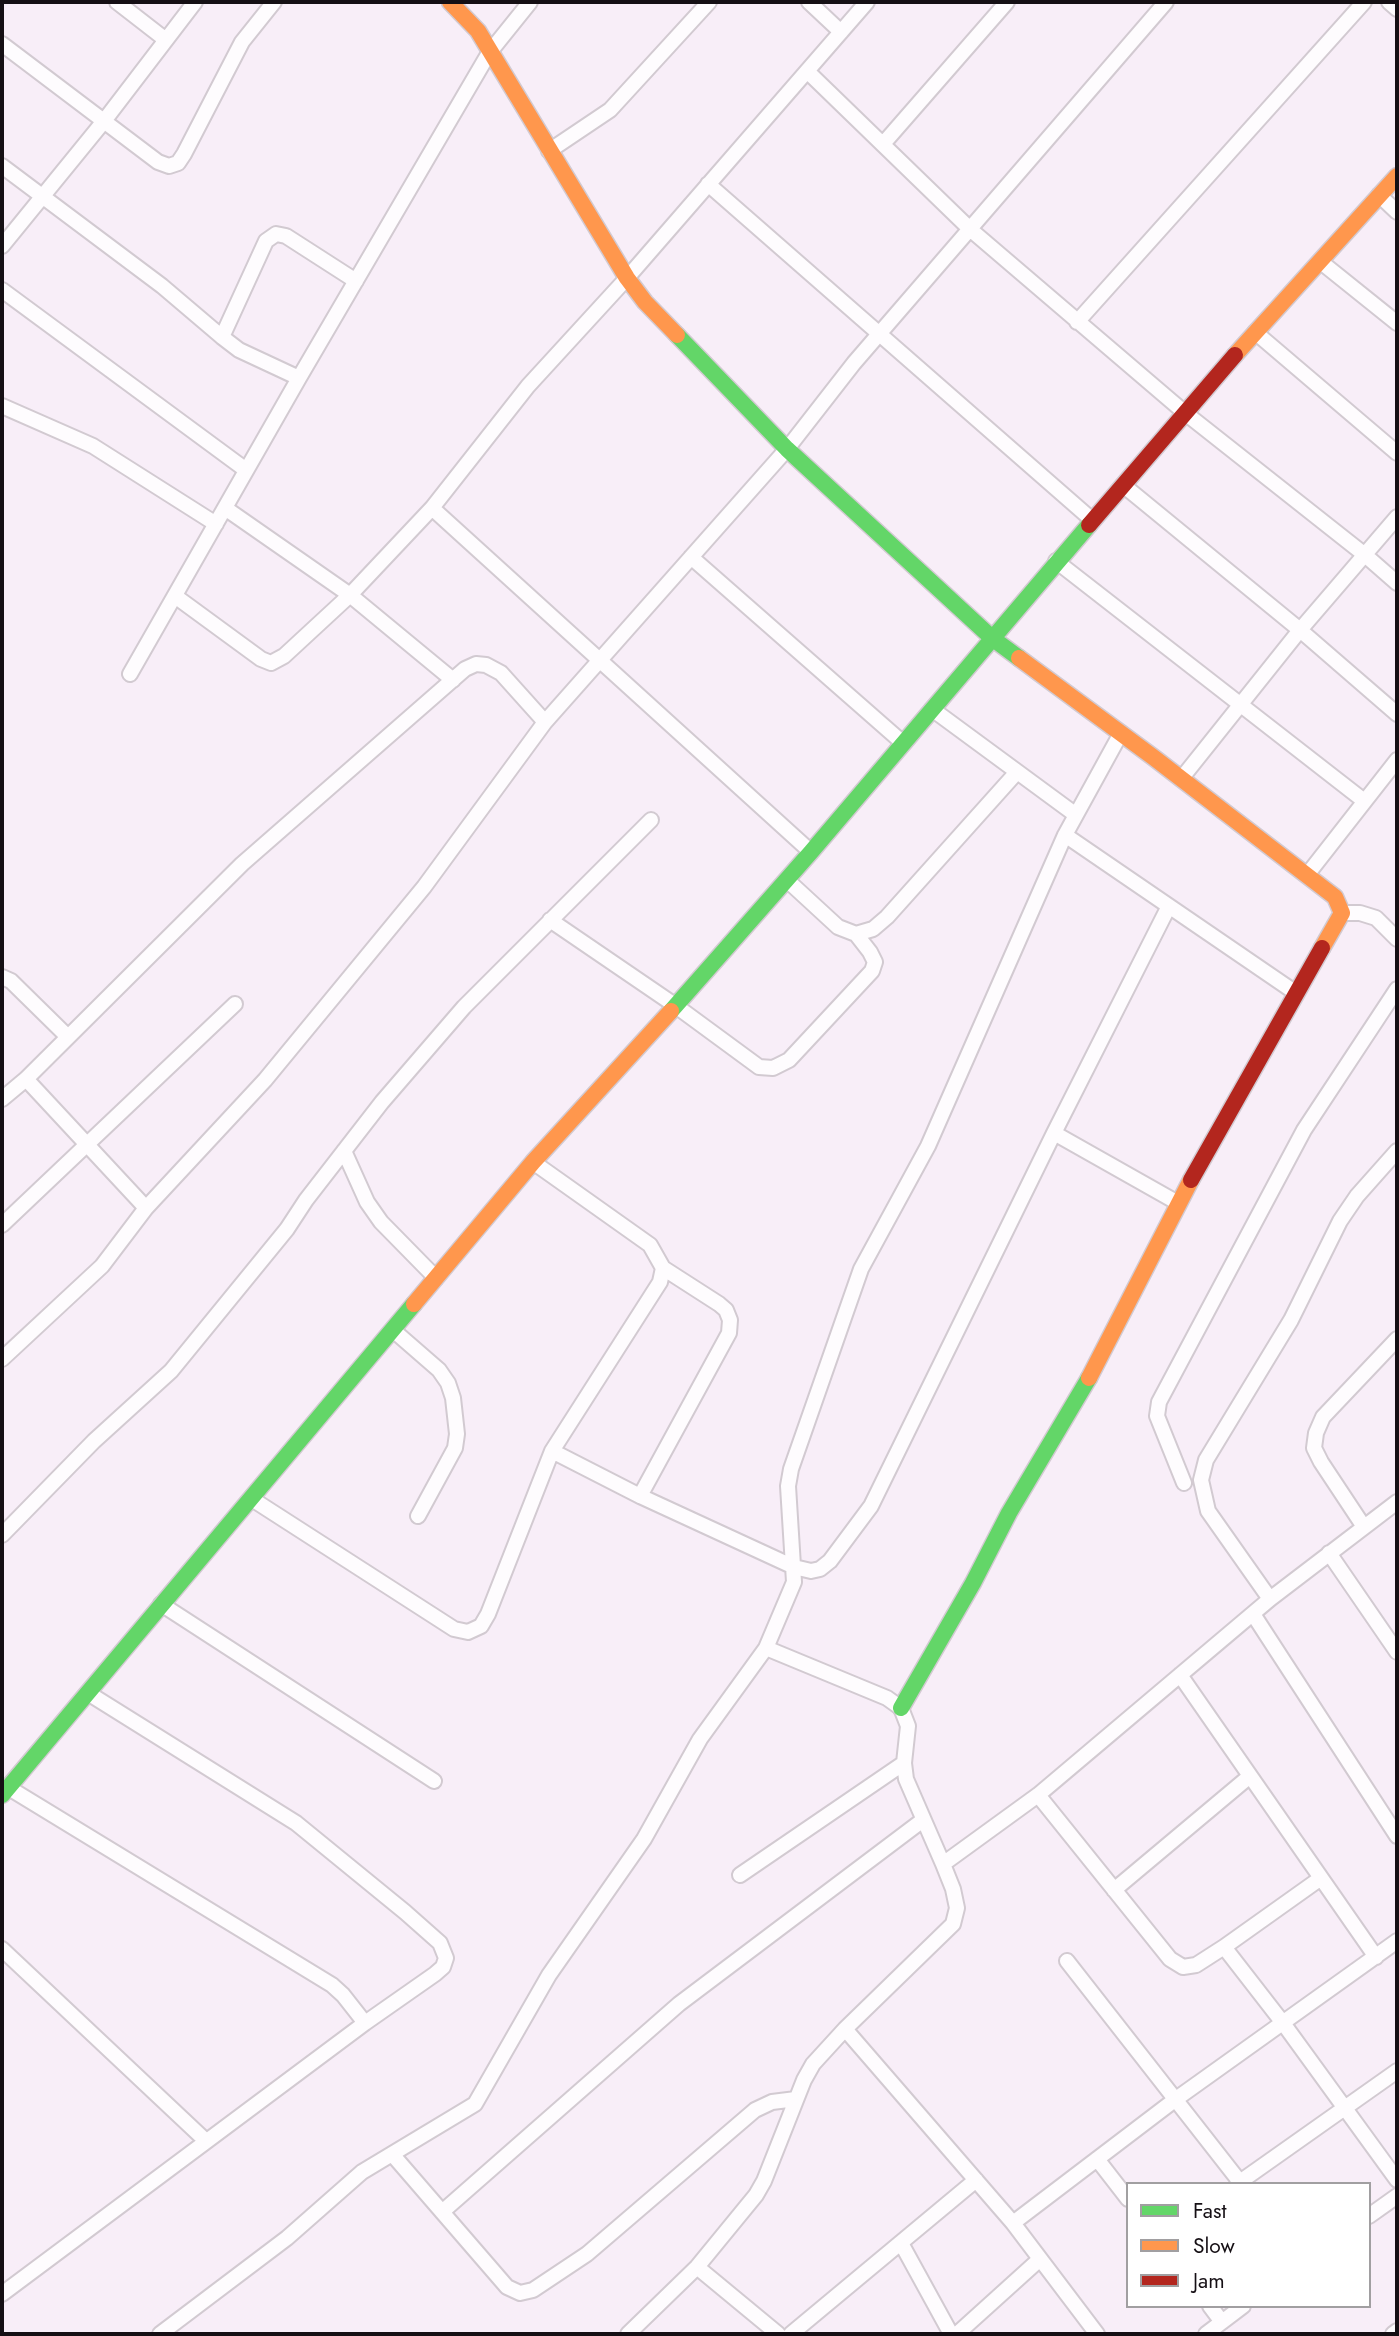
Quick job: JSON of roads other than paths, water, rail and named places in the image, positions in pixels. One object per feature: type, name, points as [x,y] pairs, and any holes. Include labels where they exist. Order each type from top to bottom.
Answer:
[{"type":"street","points":[[117,2],[166,40]]},
{"type":"street","points":[[2,246],[104,121],[195,2]]},
{"type":"street","points":[[2,44],[158,162],[169,166],[177,163],[184,154],[242,42],[274,2]]},
{"type":"street","points":[[450,2],[478,31],[626,278],[645,302],[787,449],[992,638],[1307,875],[1335,897],[1342,913]]},
{"type":"street","points":[[130,674],[489,53],[530,2]]},
{"type":"street","points":[[550,150],[610,110],[709,2]]},
{"type":"street","points":[[808,2],[841,32]]},
{"type":"street","points":[[175,596],[261,659],[271,663],[284,656],[351,595],[432,508],[528,386],[867,2]]},
{"type":"street","points":[[883,144],[1007,2]]},
{"type":"street","points":[[2,1359],[102,1266],[146,1208],[265,1080],[424,887],[545,722],[787,449],[878,335],[1166,2]]},
{"type":"street","points":[[1077,322],[1364,2]]},
{"type":"street","points":[[1389,2],[1397,9]]},
{"type":"street","points":[[807,71],[971,230],[1077,322],[1184,412],[1397,583]]},
{"type":"street","points":[[2,166],[162,286],[222,337],[239,349],[299,378]]},
{"type":"street","points":[[365,2023],[332,1985],[5,1792],[533,1162],[787,880],[1091,519],[1255,332],[1397,176]]},
{"type":"street","points":[[708,184],[1091,519]]},
{"type":"street","points":[[1379,195],[1397,212]]},
{"type":"street","points":[[222,337],[266,241],[276,234],[286,236],[356,281]]},
{"type":"street","points":[[1321,262],[1397,323]]},
{"type":"street","points":[[2,290],[246,470]]},
{"type":"street","points":[[1255,332],[1397,453]]},
{"type":"street","points":[[2,406],[93,446],[216,524]]},
{"type":"street","points":[[1122,485],[1300,630],[1397,714]]},
{"type":"street","points":[[225,508],[351,595],[453,680]]},
{"type":"street","points":[[432,508],[811,852]]},
{"type":"street","points":[[1181,779],[1300,630],[1397,517]]},
{"type":"street","points":[[691,557],[903,743]]},
{"type":"street","points":[[1056,561],[1363,800]]},
{"type":"street","points":[[2,1099],[26,1079],[242,864],[465,669],[476,664],[486,665],[501,673],[545,722]]},
{"type":"street","points":[[932,709],[1076,815]]},
{"type":"street","points":[[160,2334],[287,2238],[362,2172],[475,2104],[549,1975],[644,1839],[700,1739],[766,1648],[794,1582],[788,1486],[790,1469],[861,1269],[928,1146],[1065,835],[1121,733]]},
{"type":"street","points":[[1307,875],[1363,800],[1397,760]]},
{"type":"street","points":[[856,934],[873,929],[887,918],[1017,772]]},
{"type":"street","points":[[2,1535],[94,1441],[172,1370],[287,1229],[306,1200],[382,1102],[464,1007],[651,820]]},
{"type":"street","points":[[1065,835],[1296,993]]},
{"type":"street","points":[[550,920],[676,1006],[759,1067],[773,1068],[789,1060],[872,971],[875,962],[856,934],[838,927],[787,880]]},
{"type":"street","points":[[552,1451],[640,1496],[794,1567],[811,1571],[820,1569],[830,1561],[871,1506],[1169,906]]},
{"type":"street","points":[[1342,913],[1360,913],[1376,918],[1397,939]]},
{"type":"street","points":[[901,1708],[1009,1513],[1089,1378],[1178,1203],[1342,913]]},
{"type":"street","points":[[2,976],[11,981],[68,1037]]},
{"type":"street","points":[[1184,1483],[1157,1416],[1159,1402],[1304,1130],[1397,989]]},
{"type":"street","points":[[2,1225],[235,1004]]},
{"type":"street","points":[[26,1079],[146,1208]]},
{"type":"street","points":[[1054,1133],[1178,1203]]},
{"type":"street","points":[[344,1151],[367,1202],[381,1222],[436,1278]]},
{"type":"street","points":[[1270,1599],[1208,1511],[1201,1480],[1206,1461],[1291,1320],[1340,1221],[1357,1196],[1397,1151]]},
{"type":"street","points":[[533,1162],[650,1245],[663,1268],[719,1304],[726,1310],[730,1320],[729,1333],[640,1496]]},
{"type":"street","points":[[252,1499],[454,1629],[468,1632],[481,1626],[552,1451],[660,1282],[663,1268]]},
{"type":"street","points":[[393,1330],[439,1370],[449,1383],[453,1398],[457,1434],[455,1448],[418,1516]]},
{"type":"street","points":[[1364,1527],[1321,1462],[1314,1448],[1316,1433],[1323,1417],[1397,1339]]},
{"type":"street","points":[[943,1864],[1038,1795],[1270,1599],[1397,1502]]},
{"type":"street","points":[[1329,1553],[1397,1652]]},
{"type":"street","points":[[161,1604],[434,1781]]},
{"type":"street","points":[[1253,1614],[1397,1836]]},
{"type":"street","points":[[628,2334],[696,2267],[760,2188],[813,2064],[845,2029],[953,1924],[957,1908],[953,1889],[906,1779],[904,1763],[908,1726],[901,1708],[887,1698],[766,1648]]},
{"type":"street","points":[[1180,1675],[1376,1957]]},
{"type":"street","points":[[2,2294],[443,1967],[446,1958],[440,1944],[392,1900],[296,1824],[88,1693]]},
{"type":"street","points":[[740,1875],[904,1763]]},
{"type":"street","points":[[1114,1890],[1250,1776]]},
{"type":"street","points":[[1038,1795],[1170,1959],[1183,1966],[1196,1965],[1321,1878]]},
{"type":"street","points":[[442,2212],[679,2004],[923,1820]]},
{"type":"street","points":[[1013,2223],[1175,2099],[1397,1941]]},
{"type":"street","points":[[1224,1947],[1397,2180]]},
{"type":"street","points":[[2,1949],[206,2141]]},
{"type":"street","points":[[1067,1961],[1237,2182]]},
{"type":"street","points":[[845,2029],[1013,2223],[1097,2334]]},
{"type":"street","points":[[1239,2182],[1397,2071]]},
{"type":"street","points":[[392,2154],[506,2287],[520,2292],[533,2290],[603,2241],[755,2110],[772,2102],[796,2099]]},
{"type":"street","points":[[1097,2159],[1126,2196]]},
{"type":"street","points":[[791,2334],[976,2179]]},
{"type":"street","points":[[1371,2215],[1397,2196]]},
{"type":"street","points":[[901,2242],[951,2334]]},
{"type":"street","points":[[957,2334],[1040,2259]]},
{"type":"street","points":[[696,2267],[778,2334]]},
{"type":"street","points":[[1212,2308],[1222,2322]]},
{"type":"street","points":[[1206,2334],[1240,2308]]},
{"type":"street","points":[[1393,2334],[1397,2331]]}]
